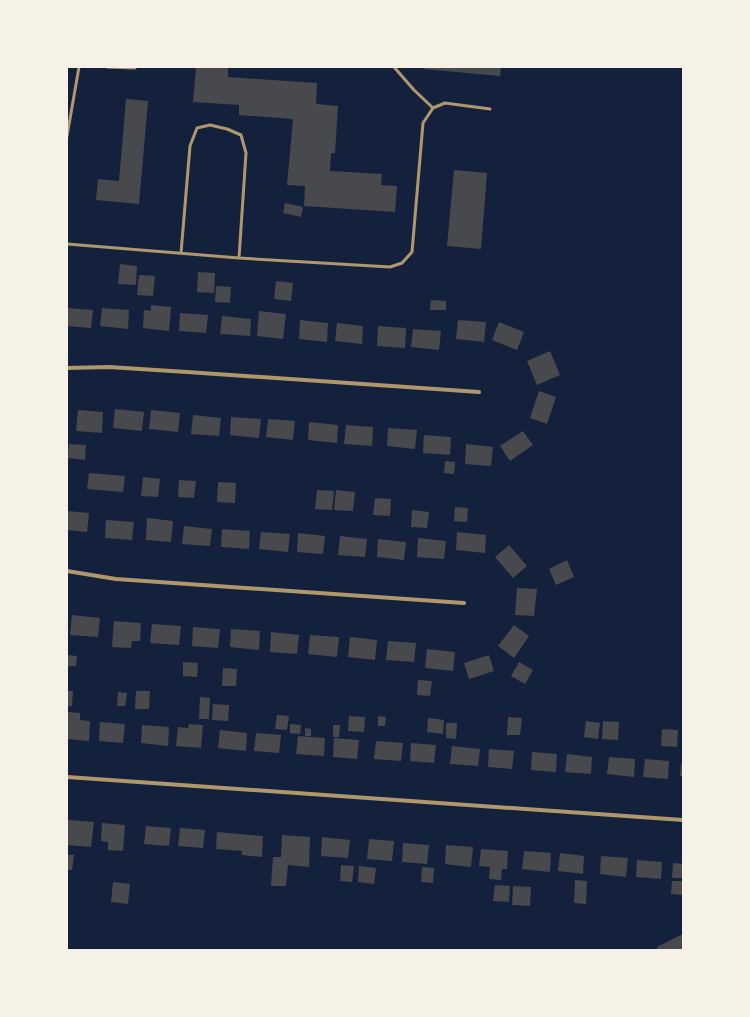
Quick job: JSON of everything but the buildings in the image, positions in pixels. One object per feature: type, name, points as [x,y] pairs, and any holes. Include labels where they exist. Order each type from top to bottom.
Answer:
[{"type":"street","points":[[67,368],[109,367],[479,392]]},
{"type":"street","points":[[67,571],[116,579],[464,603]]},
{"type":"street","points":[[67,777],[683,820]]},
{"type":"lane","points":[[67,136],[79,67]]},
{"type":"lane","points":[[107,67],[136,68]]},
{"type":"lane","points":[[394,67],[414,90],[433,108]]},
{"type":"lane","points":[[67,244],[376,267],[390,267],[402,264],[412,252],[423,123],[433,108],[445,103],[490,109]]},
{"type":"lane","points":[[181,253],[190,146],[197,128],[210,125],[227,129],[241,135],[246,153],[239,258]]}]
